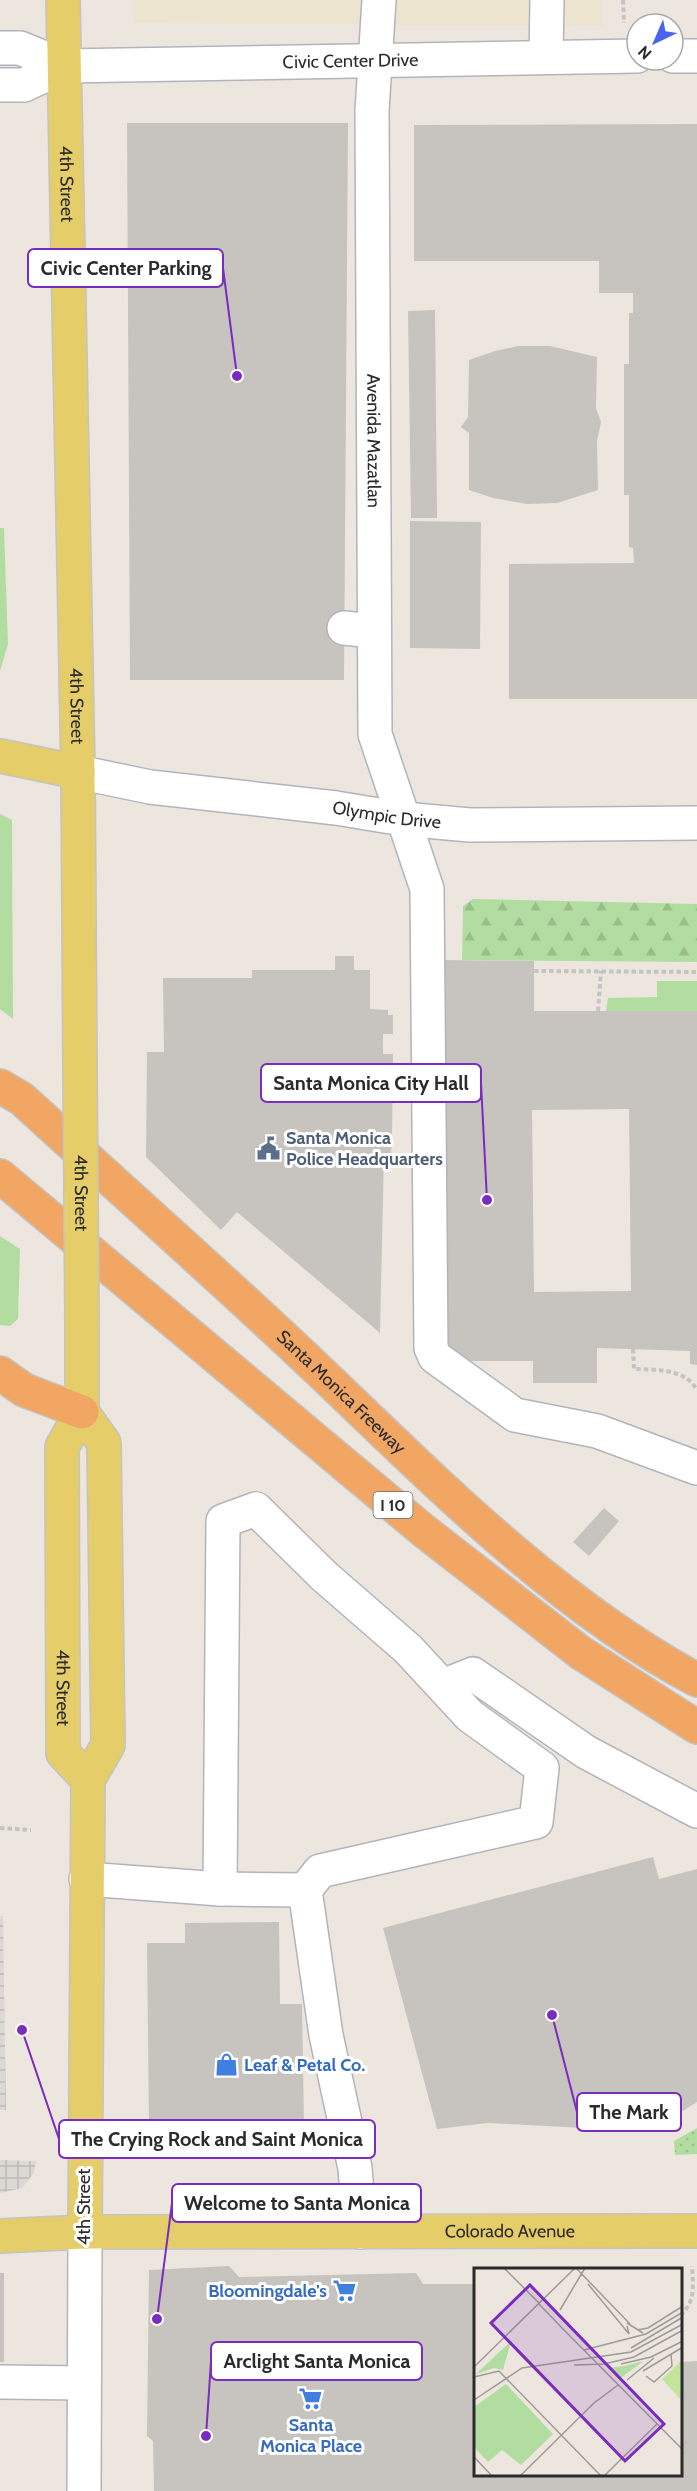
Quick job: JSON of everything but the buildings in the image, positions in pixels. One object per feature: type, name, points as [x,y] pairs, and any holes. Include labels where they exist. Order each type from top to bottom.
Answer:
[{"type":"highway","name":"Santa Monica Freeway","points":[[0,1071],[11,1093],[307,1359],[488,1529],[628,1637],[697,1680]]},
{"type":"highway","name":"I 10","points":[[0,1176],[424,1531],[590,1660],[697,1727]]},
{"type":"highway","points":[[0,1196],[104,1262]]},
{"type":"highway","points":[[0,1373],[24,1390],[82,1412]]},
{"type":"main road","name":"4th Street","points":[[63,0],[78,772],[82,1323],[82,1412],[62,1447],[63,1753],[88,1780]]},
{"type":"main road","points":[[0,756],[78,772]]},
{"type":"main road","name":"4th Street","points":[[82,1412],[104,1443],[108,1745],[88,1780],[85,2232]]},
{"type":"main road","name":"Colorado Avenue","points":[[0,2236],[85,2232],[360,2232],[694,2245]]},
{"type":"street","name":"Avenida Mazatlan","points":[[379,0],[372,111],[358,630],[375,734],[427,889],[431,1348],[435,1357],[515,1415],[597,1431],[697,1468]]},
{"type":"street","points":[[546,57],[548,0]]},
{"type":"street","points":[[0,48],[20,48],[64,66]]},
{"type":"street","name":"Civic Center Drive","points":[[64,66],[625,56]]},
{"type":"street","points":[[0,85],[24,85],[64,66]]},
{"type":"street","name":"Olympic Drive","points":[[78,772],[150,787],[336,808],[403,819],[470,825],[697,823]]},
{"type":"street","points":[[220,1889],[223,1521],[256,1509],[324,1576],[408,1649],[470,1716],[542,1768],[536,1822],[320,1871],[305,1890],[326,2035],[355,2168],[360,2232]]},
{"type":"street","points":[[442,1686],[473,1674],[586,1752],[697,1811]]},
{"type":"street","points":[[86,1879],[220,1889],[305,1890]]},
{"type":"street","name":"4th Street","points":[[84,2491],[85,2232]]},
{"type":"street","points":[[0,2382],[83,2383]]},
{"type":"path","points":[[534,971],[697,972]]},
{"type":"path","points":[[598,1011],[601,971]]},
{"type":"path","points":[[633,1349],[634,1369],[676,1374],[691,1380],[697,1390]]},
{"type":"path","points":[[0,1828],[31,1830]]},
{"type":"path","points":[[682,2314],[690,2307],[693,2291],[694,2245]]},
{"type":"shaded area","points":[[134,0],[603,0],[603,26],[134,23]]},
{"type":"shaded area","points":[[0,1916],[3,1916],[6,2110],[0,2110]]},
{"type":"shaded area","points":[[0,2160],[36,2161],[34,2173],[22,2188],[0,2193]]},
{"type":"green space","points":[[0,528],[4,528],[8,644],[0,671]]},
{"type":"green space","points":[[0,814],[12,820],[13,1019],[0,1009]]},
{"type":"green space","points":[[473,899],[697,904],[697,962],[462,960],[463,906]]},
{"type":"green space","points":[[657,981],[697,981],[697,1011],[606,1011],[608,998],[657,997]]},
{"type":"green space","points":[[0,1236],[20,1249],[18,1319],[10,1326],[0,1325]]},
{"type":"green space","points":[[697,2128],[697,2154],[675,2155],[674,2141]]},
{"type":"place","name":"Civic Center Parking","points":[[237,376]]},
{"type":"place","name":"Santa Monica Police Headquarters","points":[[268,1148]]},
{"type":"place","name":"Santa Monica City Hall","points":[[487,1200]]},
{"type":"place","name":"The Mark","points":[[552,2015]]},
{"type":"place","name":"The Crying Rock and Saint Monica","points":[[22,2030]]},
{"type":"place","name":"Leaf & Petal Co.","points":[[226,2065]]},
{"type":"place","name":"Bloomingdale's","points":[[345,2291]]},
{"type":"place","name":"Welcome to Santa Monica","points":[[157,2319]]},
{"type":"place","name":"Santa Monica Place","points":[[311,2399]]},
{"type":"place","name":"Arclight Santa Monica","points":[[206,2436]]}]
